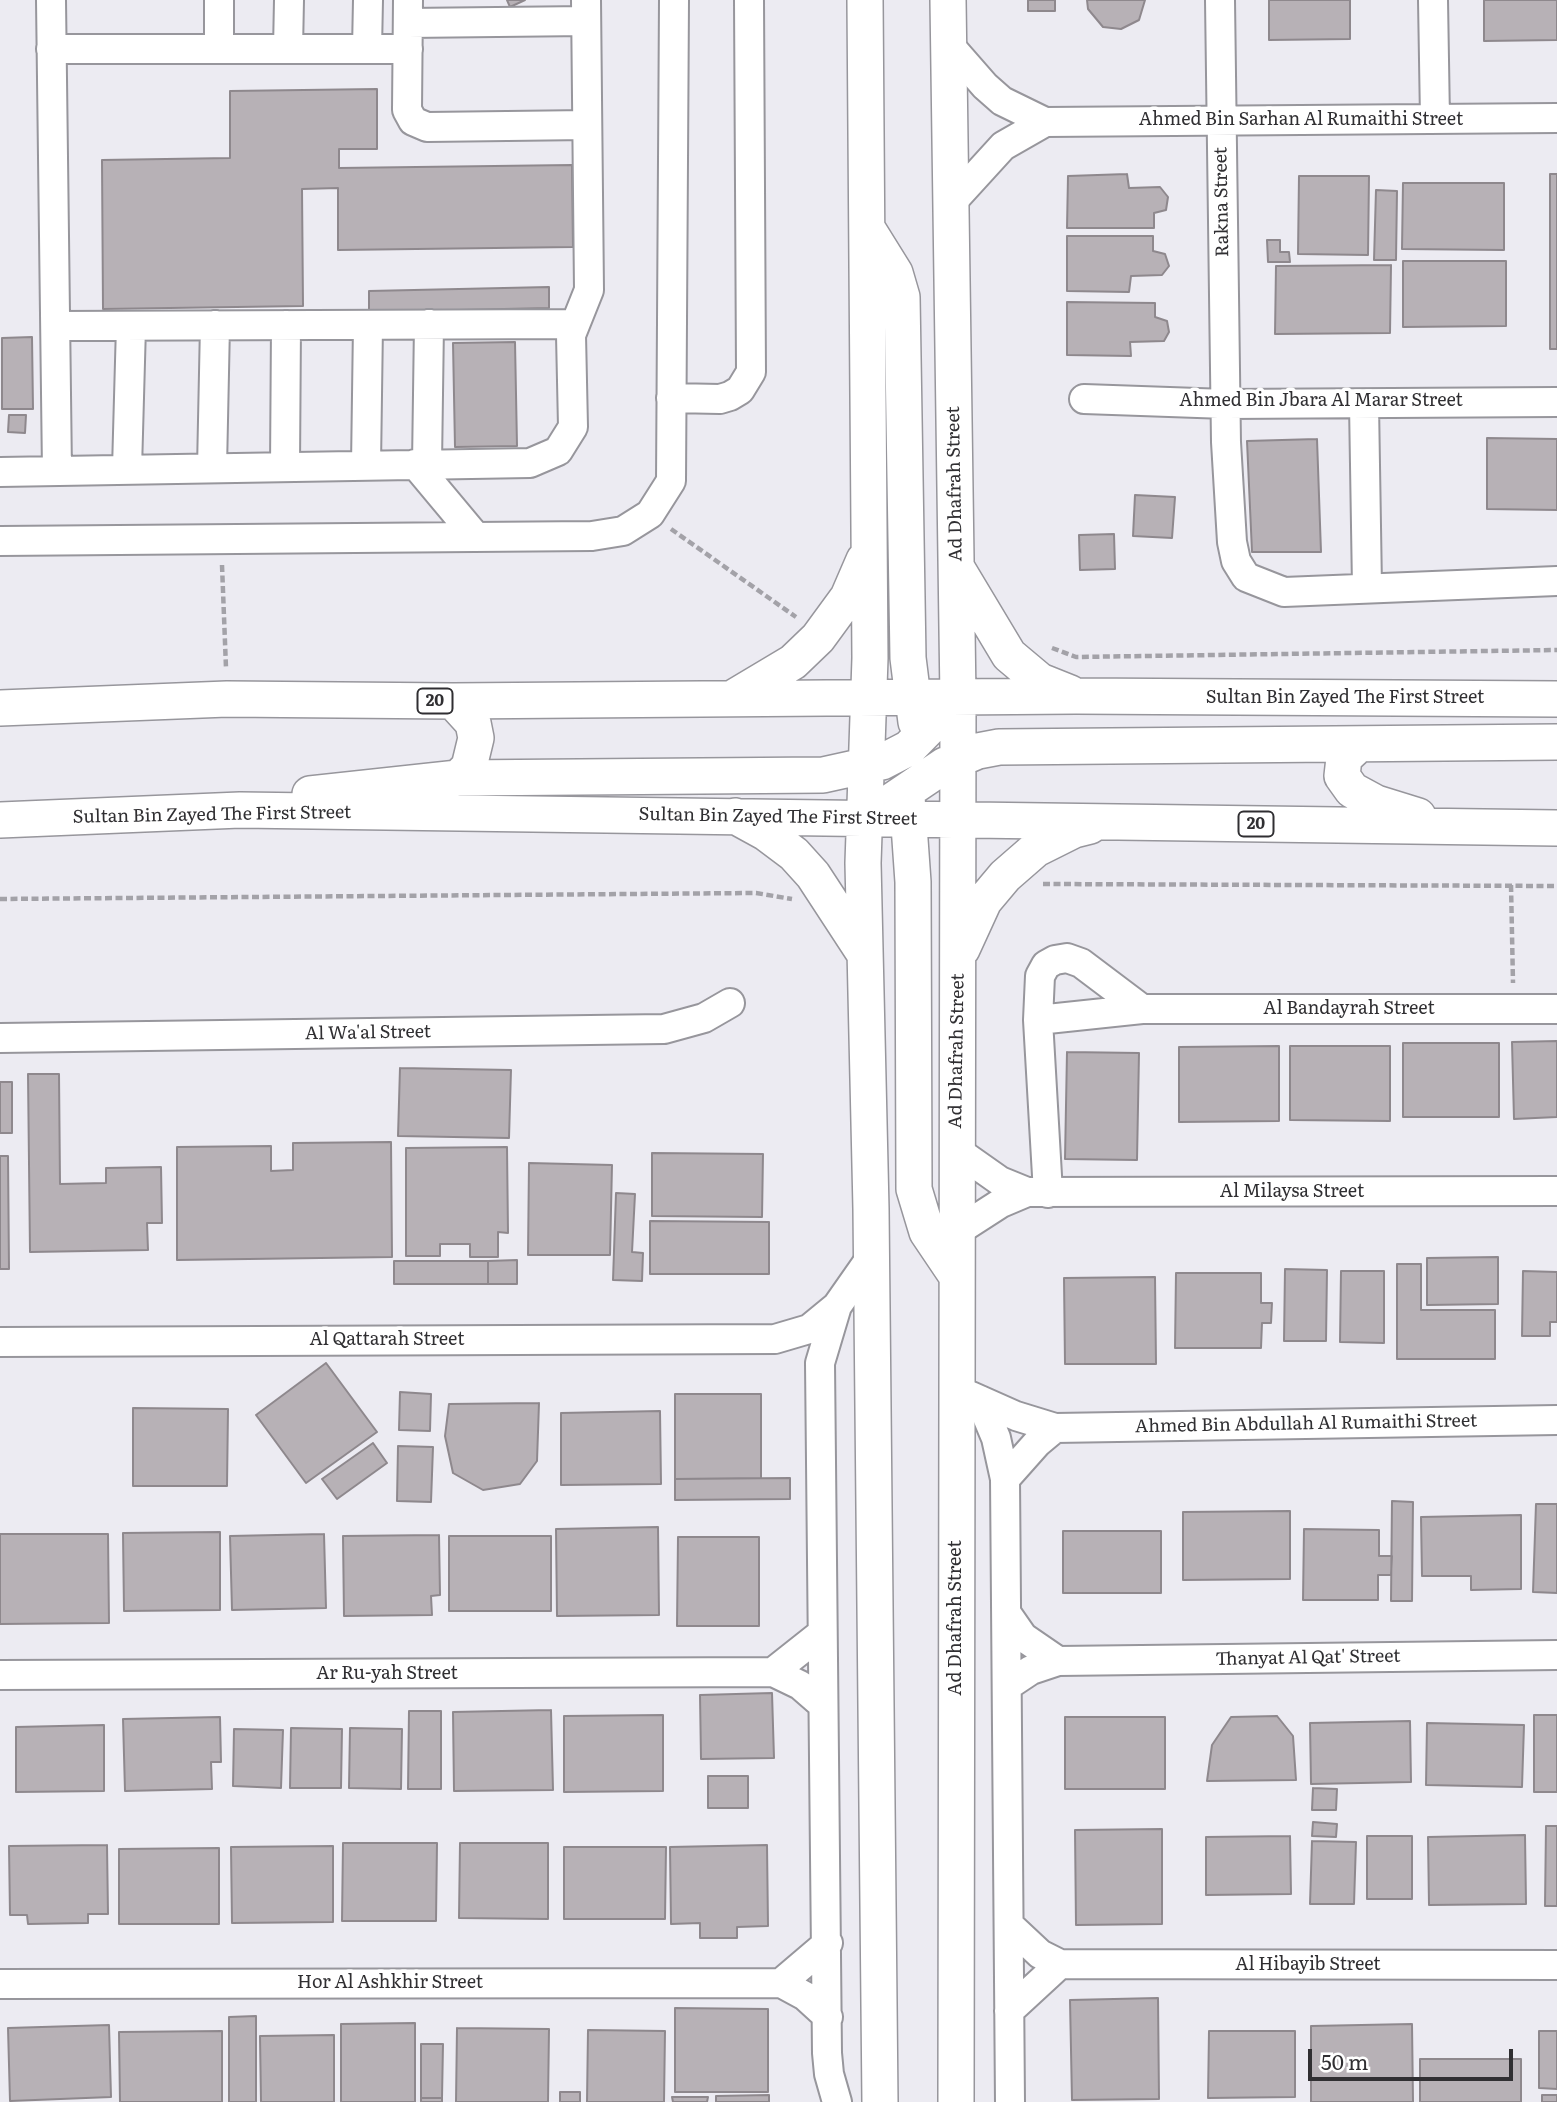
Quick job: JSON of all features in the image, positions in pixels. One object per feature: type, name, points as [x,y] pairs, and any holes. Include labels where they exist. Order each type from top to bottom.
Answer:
[{"type":"main road","name":"Ad Dhafrah Street","points":[[948,0],[958,698],[926,785],[956,819],[956,1275],[967,1394],[956,2102]]},
{"type":"main road","points":[[861,6],[867,228],[870,699],[894,754],[926,785],[914,1189],[927,1232],[956,1275]]},
{"type":"main road","points":[[867,228],[895,273],[902,297],[908,658],[912,699],[894,754],[865,819],[864,953],[872,1256],[880,2102]]},
{"type":"main road","points":[[733,698],[793,662],[818,638],[848,597],[868,550]]},
{"type":"main road","points":[[956,566],[1009,655],[1040,681],[1076,696]]},
{"type":"main road","name":"Sultan Bin Zayed The First Street","points":[[2,706],[227,699],[453,701],[1076,696],[1557,699]]},
{"type":"main road","points":[[240,810],[335,789],[458,778],[823,775],[894,754],[958,698]]},
{"type":"main road","points":[[453,701],[473,723],[477,738],[469,766],[458,778]]},
{"type":"main road","points":[[926,785],[999,747],[1557,741]]},
{"type":"main road","points":[[1358,745],[1344,758],[1342,776],[1352,790],[1376,803],[1462,829]]},
{"type":"main road","name":"Sultan Bin Zayed The First Street","points":[[0,820],[240,810],[865,819],[926,785],[956,819],[1462,829],[1557,828]]},
{"type":"main road","points":[[735,816],[766,833],[813,874],[864,953]]},
{"type":"main road","points":[[958,962],[968,930],[984,901],[1005,876],[1049,843],[1074,830],[1114,821]]},
{"type":"street","points":[[51,0],[57,471]]},
{"type":"street","points":[[219,0],[219,49]]},
{"type":"street","points":[[288,49],[289,0]]},
{"type":"street","points":[[367,49],[368,0]]},
{"type":"street","points":[[0,541],[608,535],[623,531],[650,514],[671,481],[674,0]]},
{"type":"street","points":[[671,398],[720,399],[730,396],[740,390],[751,372],[749,0]]},
{"type":"street","name":"Rakna Street","points":[[1220,0],[1226,404],[1232,542],[1237,561],[1246,577],[1284,592],[1557,581]]},
{"type":"street","points":[[1433,0],[1435,119]]},
{"type":"street","points":[[0,472],[530,463],[558,452],[573,427],[571,346],[574,324],[589,290],[586,11],[408,24],[367,49],[51,49]]},
{"type":"street","points":[[408,24],[407,110],[419,124],[427,127],[587,125]]},
{"type":"street","name":"Ahmed Bin Sarhan Al Rumaithi Street","points":[[950,46],[985,86],[1002,100],[1045,122],[1557,118]]},
{"type":"street","name":"Ahmed Bin Sarhan Al Rumaithi Street","points":[[951,203],[1003,146],[1045,122]]},
{"type":"street","points":[[429,324],[421,464],[475,537]]},
{"type":"street","points":[[56,326],[574,324]]},
{"type":"street","points":[[212,468],[215,325]]},
{"type":"street","points":[[285,467],[286,325]]},
{"type":"street","points":[[366,465],[368,325]]},
{"type":"street","points":[[127,469],[131,326]]},
{"type":"street","name":"Ahmed Bin Jbara Al Marar Street","points":[[1084,399],[1226,404],[1557,402]]},
{"type":"street","points":[[1364,404],[1367,587]]},
{"type":"street","points":[[1037,1192],[1038,1020],[1040,976],[1046,965],[1067,958],[1081,963],[1142,1009]]},
{"type":"street","name":"Al Wa'al Street","points":[[0,1038],[664,1029],[704,1018],[730,1003]]},
{"type":"street","name":"Al Bandayrah Street","points":[[1038,1020],[1142,1009],[1557,1009]]},
{"type":"street","name":"Al Milaysa Street","points":[[956,1150],[1000,1181],[1037,1192],[1557,1191]]},
{"type":"street","name":"Al Milaysa Street","points":[[956,1232],[1001,1203],[1037,1192]]},
{"type":"street","points":[[837,2102],[829,2074],[821,1634],[820,1401],[823,1345],[837,1306],[872,1256]]},
{"type":"street","name":"Al Qattarah Street","points":[[0,1342],[775,1339],[809,1329],[837,1306]]},
{"type":"street","points":[[775,1339],[803,1365],[820,1401]]},
{"type":"street","points":[[967,1394],[996,1438],[1006,1479],[1010,2102]]},
{"type":"street","name":"Ahmed Bin Abdullah Al Rumaithi Street","points":[[967,1394],[1055,1428],[1557,1420]]},
{"type":"street","points":[[1006,1479],[1037,1443],[1055,1428]]},
{"type":"street","points":[[1006,1614],[1028,1642],[1058,1661]]},
{"type":"street","points":[[773,1672],[821,1634]]},
{"type":"street","name":"Thanyat Al Qat' Street","points":[[1007,1686],[1031,1670],[1058,1661],[1557,1656]]},
{"type":"street","name":"Ar Ru-yah Street","points":[[0,1675],[773,1672],[800,1685],[823,1705]]},
{"type":"street","points":[[1009,1925],[1032,1947],[1060,1964],[1009,2011]]},
{"type":"street","points":[[828,1943],[781,1983],[805,1996],[828,2017]]},
{"type":"street","name":"Al Hibayib Street","points":[[1060,1964],[1557,1965]]},
{"type":"street","name":"Hor Al Ashkhir Street","points":[[0,1984],[781,1983]]},
{"type":"path","points":[[650,514],[805,623]]},
{"type":"path","points":[[221,540],[227,699]]},
{"type":"path","points":[[1043,645],[1076,657],[1557,650]]},
{"type":"path","points":[[1032,884],[1557,886]]},
{"type":"path","points":[[1511,885],[1514,1009]]},
{"type":"path","points":[[0,899],[756,893],[796,900]]},
{"type":"building","points":[[507,0],[525,0],[510,7]]},
{"type":"building","points":[[1028,0],[1055,0],[1055,11],[1028,11]]},
{"type":"building","points":[[1087,0],[1145,0],[1139,20],[1121,29],[1103,27],[1088,9]]},
{"type":"building","points":[[1269,0],[1350,0],[1350,39],[1269,40]]},
{"type":"building","points":[[1484,0],[1557,0],[1557,40],[1484,41]]},
{"type":"building","points":[[377,89],[377,149],[339,149],[339,168],[572,165],[573,247],[338,250],[338,188],[302,189],[303,306],[103,309],[102,160],[230,158],[230,91]]},
{"type":"building","points":[[1127,174],[1129,188],[1160,187],[1168,197],[1166,210],[1154,213],[1154,228],[1067,228],[1068,176]]},
{"type":"building","points":[[1550,174],[1557,174],[1557,349],[1550,349]]},
{"type":"building","points":[[1299,176],[1369,176],[1368,255],[1298,254]]},
{"type":"building","points":[[1403,183],[1504,183],[1504,250],[1402,249]]},
{"type":"building","points":[[1376,190],[1397,191],[1396,260],[1374,260]]},
{"type":"building","points":[[1067,236],[1153,236],[1153,251],[1165,254],[1169,266],[1162,275],[1131,276],[1129,292],[1067,291]]},
{"type":"building","points":[[1267,240],[1280,240],[1280,252],[1289,252],[1290,262],[1268,262]]},
{"type":"building","points":[[1403,261],[1506,261],[1506,326],[1403,327]]},
{"type":"building","points":[[1391,265],[1390,333],[1275,334],[1276,266]]},
{"type":"building","points":[[549,287],[549,308],[369,312],[369,291]]},
{"type":"building","points":[[1067,302],[1155,303],[1155,317],[1167,321],[1169,332],[1164,341],[1130,342],[1131,356],[1067,355]]},
{"type":"building","points":[[32,337],[33,409],[2,409],[2,338]]},
{"type":"building","points":[[515,342],[517,446],[455,447],[453,343]]},
{"type":"building","points":[[9,415],[26,415],[25,433],[8,432]]},
{"type":"building","points":[[1487,438],[1557,439],[1557,510],[1487,509]]},
{"type":"building","points":[[1317,439],[1321,552],[1252,552],[1247,441]]},
{"type":"building","points":[[1135,495],[1175,497],[1172,538],[1133,536]]},
{"type":"building","points":[[1114,534],[1115,569],[1080,570],[1079,535]]},
{"type":"building","points":[[1557,1041],[1557,1117],[1514,1119],[1512,1042]]},
{"type":"building","points":[[1403,1043],[1499,1043],[1499,1117],[1403,1117]]},
{"type":"building","points":[[1279,1046],[1279,1121],[1179,1122],[1179,1047]]},
{"type":"building","points":[[1290,1046],[1390,1046],[1390,1121],[1290,1120]]},
{"type":"building","points":[[1067,1052],[1139,1053],[1137,1160],[1065,1159]]},
{"type":"building","points":[[400,1068],[511,1070],[509,1138],[398,1136]]},
{"type":"building","points":[[28,1074],[59,1074],[60,1184],[106,1183],[106,1168],[161,1167],[162,1223],[147,1223],[148,1250],[30,1252]]},
{"type":"building","points":[[0,1082],[12,1082],[12,1133],[0,1133]]},
{"type":"building","points":[[391,1142],[392,1257],[177,1260],[177,1147],[271,1146],[271,1171],[293,1170],[293,1143]]},
{"type":"building","points":[[507,1147],[508,1233],[498,1232],[498,1257],[470,1257],[470,1244],[440,1244],[440,1256],[406,1256],[406,1148]]},
{"type":"building","points":[[652,1153],[763,1154],[762,1217],[652,1216]]},
{"type":"building","points":[[0,1156],[8,1156],[9,1269],[0,1269]]},
{"type":"building","points":[[529,1163],[612,1165],[610,1255],[528,1255]]},
{"type":"building","points":[[616,1193],[635,1194],[632,1252],[643,1253],[642,1281],[613,1280]]},
{"type":"building","points":[[650,1221],[769,1222],[769,1274],[650,1274]]},
{"type":"building","points":[[1498,1257],[1498,1304],[1427,1305],[1427,1258]]},
{"type":"building","points":[[517,1260],[517,1284],[488,1284],[488,1261]]},
{"type":"building","points":[[394,1261],[488,1261],[488,1284],[394,1284]]},
{"type":"building","points":[[1397,1264],[1421,1264],[1421,1310],[1495,1310],[1495,1359],[1397,1359]]},
{"type":"building","points":[[1285,1269],[1327,1270],[1326,1341],[1284,1341]]},
{"type":"building","points":[[1341,1271],[1384,1271],[1384,1343],[1340,1342]]},
{"type":"building","points":[[1523,1271],[1557,1272],[1557,1322],[1550,1322],[1550,1336],[1522,1336]]},
{"type":"building","points":[[1176,1273],[1261,1273],[1261,1303],[1272,1303],[1271,1323],[1262,1323],[1261,1348],[1175,1348]]},
{"type":"building","points":[[1155,1277],[1156,1364],[1065,1364],[1064,1278]]},
{"type":"building","points":[[326,1363],[377,1432],[306,1483],[256,1415]]},
{"type":"building","points":[[400,1392],[431,1394],[430,1431],[399,1430]]},
{"type":"building","points":[[675,1394],[761,1394],[761,1478],[675,1479]]},
{"type":"building","points":[[539,1403],[537,1461],[520,1484],[483,1490],[453,1473],[445,1436],[449,1404]]},
{"type":"building","points":[[133,1408],[228,1409],[227,1486],[133,1486]]},
{"type":"building","points":[[660,1411],[661,1484],[561,1485],[561,1413]]},
{"type":"building","points":[[373,1443],[387,1463],[337,1499],[322,1479]]},
{"type":"building","points":[[398,1446],[433,1447],[431,1502],[397,1501]]},
{"type":"building","points":[[790,1478],[790,1499],[675,1500],[675,1479]]},
{"type":"building","points":[[1392,1501],[1413,1502],[1412,1601],[1391,1601]]},
{"type":"building","points":[[1536,1504],[1557,1504],[1557,1593],[1533,1592]]},
{"type":"building","points":[[1290,1511],[1290,1579],[1183,1580],[1183,1512]]},
{"type":"building","points":[[1521,1515],[1521,1589],[1471,1590],[1471,1576],[1422,1576],[1421,1517]]},
{"type":"building","points":[[658,1527],[659,1615],[557,1616],[556,1529]]},
{"type":"building","points":[[1304,1529],[1379,1530],[1379,1556],[1392,1556],[1391,1575],[1378,1575],[1378,1600],[1303,1600]]},
{"type":"building","points":[[1063,1531],[1161,1531],[1161,1593],[1063,1593]]},
{"type":"building","points":[[220,1532],[220,1610],[124,1611],[123,1533]]},
{"type":"building","points":[[0,1534],[108,1534],[109,1623],[0,1624]]},
{"type":"building","points":[[324,1534],[326,1608],[232,1610],[230,1536]]},
{"type":"building","points":[[439,1535],[440,1595],[431,1596],[432,1615],[344,1616],[343,1536]]},
{"type":"building","points":[[449,1536],[551,1536],[551,1611],[449,1611]]},
{"type":"building","points":[[678,1537],[759,1537],[759,1626],[677,1626]]},
{"type":"building","points":[[772,1693],[774,1758],[701,1759],[700,1695]]},
{"type":"building","points":[[551,1710],[553,1790],[454,1791],[453,1712]]},
{"type":"building","points":[[409,1711],[441,1711],[441,1789],[408,1789]]},
{"type":"building","points":[[663,1715],[663,1791],[564,1792],[564,1716]]},
{"type":"building","points":[[1534,1715],[1557,1715],[1557,1792],[1534,1792]]},
{"type":"building","points":[[1277,1716],[1293,1736],[1296,1780],[1207,1781],[1212,1745],[1231,1717]]},
{"type":"building","points":[[220,1717],[221,1762],[211,1762],[212,1789],[125,1791],[123,1719]]},
{"type":"building","points":[[1065,1717],[1165,1717],[1165,1789],[1065,1789]]},
{"type":"building","points":[[1410,1721],[1411,1782],[1311,1784],[1310,1723]]},
{"type":"building","points":[[1427,1723],[1524,1725],[1522,1787],[1426,1785]]},
{"type":"building","points":[[104,1725],[104,1791],[16,1792],[16,1727]]},
{"type":"building","points":[[291,1728],[342,1729],[341,1788],[290,1788]]},
{"type":"building","points":[[350,1728],[402,1729],[401,1789],[349,1788]]},
{"type":"building","points":[[234,1729],[283,1730],[281,1788],[233,1786]]},
{"type":"building","points":[[708,1776],[748,1776],[748,1808],[708,1808]]},
{"type":"building","points":[[1313,1788],[1337,1789],[1336,1810],[1312,1810]]},
{"type":"building","points":[[1313,1822],[1337,1824],[1336,1837],[1312,1836]]},
{"type":"building","points":[[1546,1826],[1557,1826],[1557,1906],[1545,1906]]},
{"type":"building","points":[[1162,1829],[1162,1924],[1076,1925],[1075,1830]]},
{"type":"building","points":[[1525,1835],[1526,1904],[1429,1905],[1428,1837]]},
{"type":"building","points":[[1290,1836],[1291,1894],[1206,1895],[1206,1837]]},
{"type":"building","points":[[1367,1836],[1412,1836],[1412,1899],[1367,1899]]},
{"type":"building","points":[[1312,1841],[1356,1842],[1354,1904],[1310,1904]]},
{"type":"building","points":[[343,1843],[437,1843],[436,1921],[342,1921]]},
{"type":"building","points":[[460,1843],[548,1843],[548,1919],[459,1918]]},
{"type":"building","points":[[107,1845],[108,1914],[88,1914],[88,1923],[28,1924],[27,1915],[10,1915],[9,1846]]},
{"type":"building","points":[[767,1845],[768,1926],[737,1927],[737,1938],[700,1938],[700,1923],[671,1924],[670,1847]]},
{"type":"building","points":[[333,1846],[333,1922],[232,1923],[231,1847]]},
{"type":"building","points":[[564,1847],[666,1847],[665,1919],[564,1919]]},
{"type":"building","points":[[219,1848],[219,1924],[119,1924],[119,1849]]},
{"type":"building","points":[[1158,1998],[1159,2099],[1072,2100],[1070,2000]]},
{"type":"building","points":[[675,2008],[768,2009],[768,2092],[675,2092]]},
{"type":"building","points":[[256,2016],[256,2102],[229,2102],[229,2017]]},
{"type":"building","points":[[415,2023],[415,2102],[341,2102],[341,2024]]},
{"type":"building","points":[[1412,2024],[1413,2102],[1311,2102],[1311,2026]]},
{"type":"building","points":[[109,2025],[111,2097],[10,2101],[8,2028]]},
{"type":"building","points":[[457,2028],[549,2029],[548,2102],[456,2102]]},
{"type":"building","points":[[588,2030],[665,2031],[664,2102],[587,2102]]},
{"type":"building","points":[[222,2031],[222,2102],[120,2102],[119,2032]]},
{"type":"building","points":[[1209,2031],[1295,2031],[1295,2097],[1208,2098]]},
{"type":"building","points":[[1539,2031],[1557,2031],[1557,2089],[1539,2088]]},
{"type":"building","points":[[334,2035],[334,2102],[261,2102],[260,2036]]},
{"type":"building","points":[[421,2044],[443,2044],[442,2098],[421,2098]]},
{"type":"building","points":[[1420,2059],[1521,2059],[1521,2102],[1420,2102]]},
{"type":"building","points":[[560,2092],[580,2092],[580,2102],[560,2102]]},
{"type":"building","points":[[769,2095],[769,2102],[716,2102],[716,2096]]},
{"type":"building","points":[[1542,2095],[1557,2095],[1557,2102],[1542,2102]]},
{"type":"building","points":[[672,2097],[708,2097],[707,2102],[673,2102]]},
{"type":"building","points":[[421,2098],[442,2098],[442,2102],[421,2102]]}]
